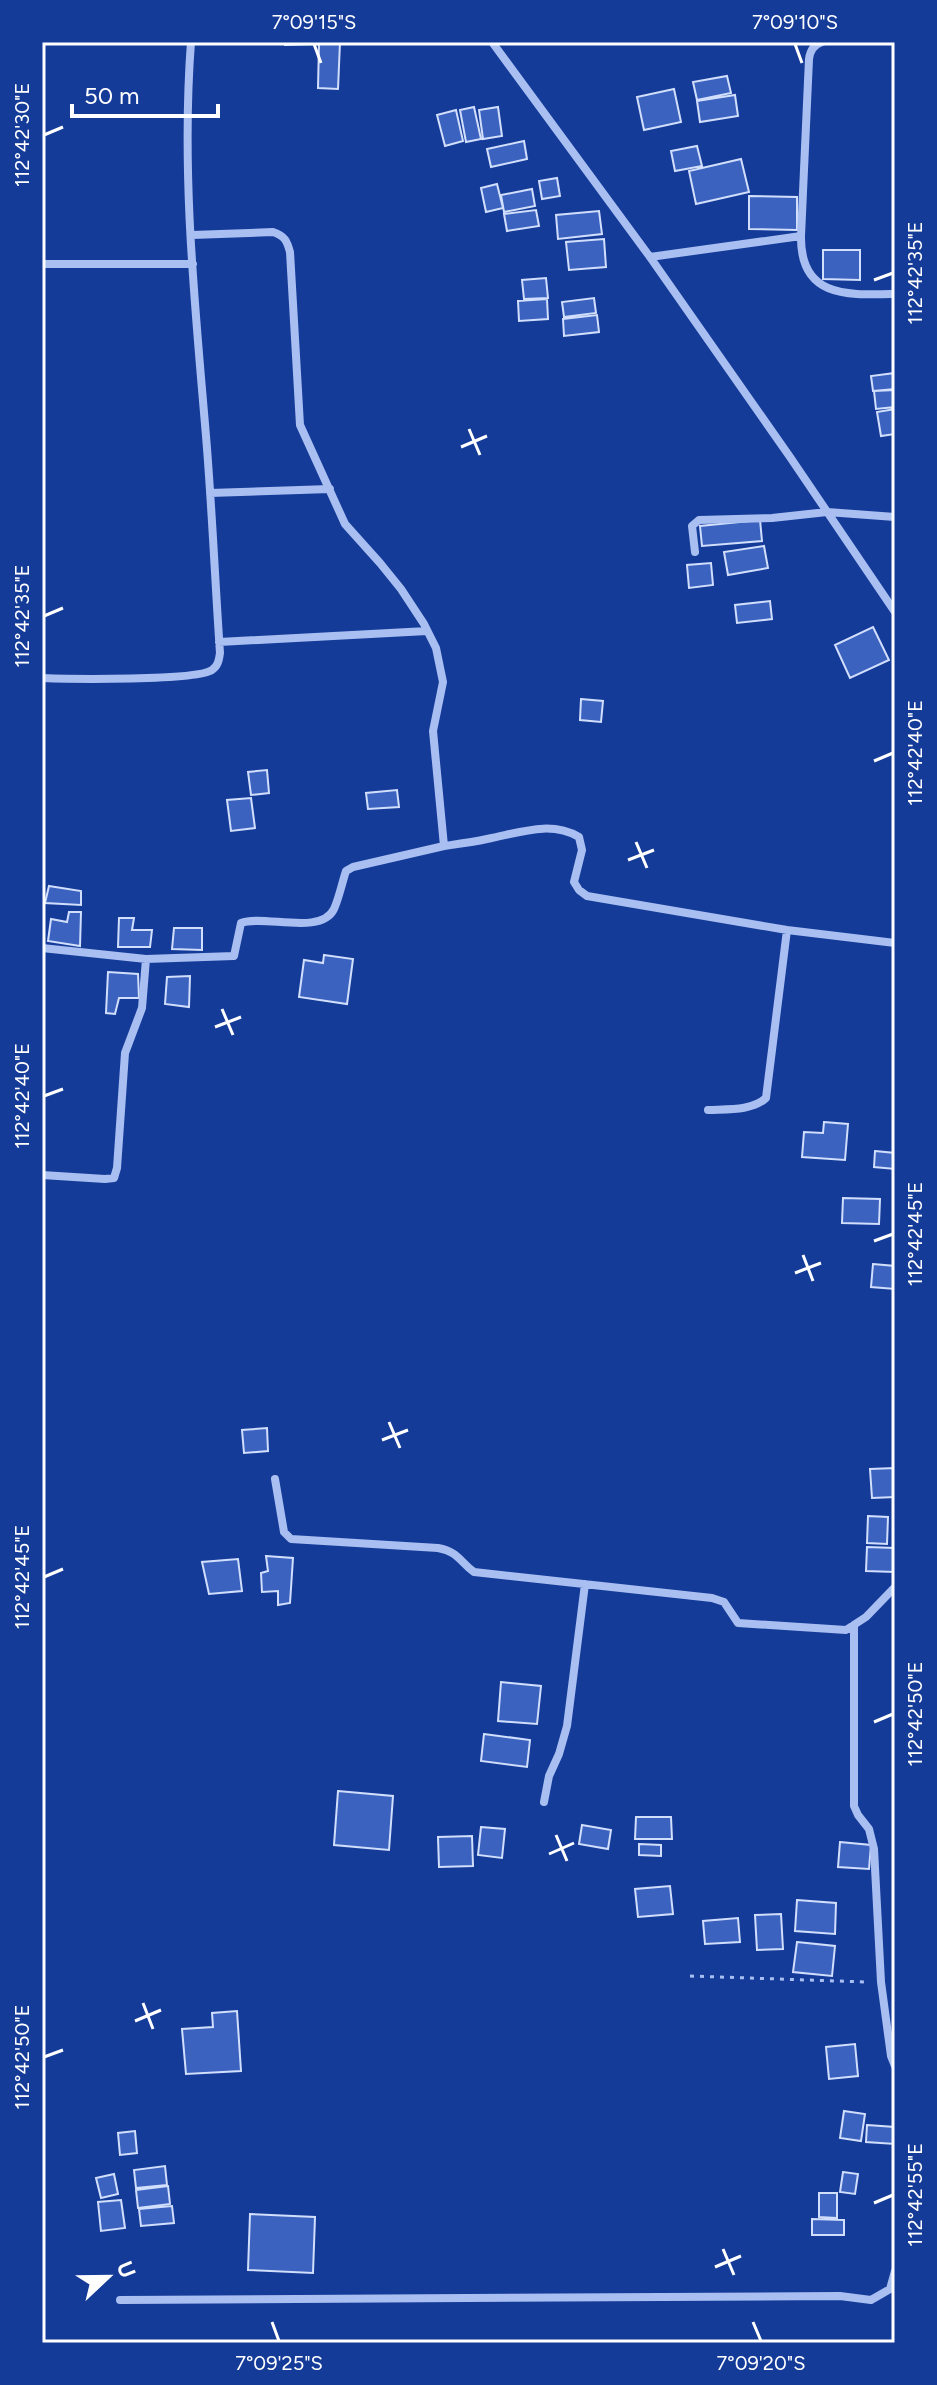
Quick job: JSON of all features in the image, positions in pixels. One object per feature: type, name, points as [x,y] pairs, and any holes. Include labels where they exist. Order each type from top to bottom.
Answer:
[{"type":"street","points":[[42,678],[103,679],[203,673],[212,670],[218,663],[210,493],[193,264],[187,113],[191,42]]},
{"type":"street","points":[[492,42],[650,257],[895,612]]},
{"type":"street","points":[[822,42],[810,51],[809,59],[801,236],[803,260],[814,281],[829,290],[895,294]]},
{"type":"street","points":[[192,235],[273,232],[287,241],[298,417],[345,524],[387,572],[436,648],[443,682],[433,731],[444,846]]},
{"type":"street","points":[[650,257],[801,236]]},
{"type":"street","points":[[42,264],[193,264]]},
{"type":"street","points":[[210,493],[330,489]]},
{"type":"street","points":[[695,552],[692,526],[699,520],[772,518],[827,512],[895,517]]},
{"type":"street","points":[[219,642],[427,631]]},
{"type":"street","points":[[42,948],[146,959],[234,956],[241,923],[248,920],[283,923],[320,920],[333,912],[346,871],[353,867],[444,846],[552,828],[579,837],[582,850],[574,882],[587,896],[787,930],[895,943]]},
{"type":"street","points":[[708,1110],[752,1106],[766,1098],[787,930]]},
{"type":"street","points":[[42,1175],[114,1178],[125,1053],[142,1008],[146,959]]},
{"type":"street","points":[[275,1479],[284,1532],[291,1539],[438,1548],[451,1551],[474,1572],[712,1598],[724,1602],[738,1623],[846,1630],[866,1617],[895,1587]]},
{"type":"street","points":[[544,1802],[549,1776],[567,1726],[585,1584]]},
{"type":"street","points":[[854,1625],[854,1806],[869,1829],[874,1849],[881,1982],[895,2066]]},
{"type":"street","points":[[120,2300],[840,2296],[871,2300],[892,2292],[895,2271]]},
{"type":"path","points":[[690,1976],[881,1982]]},
{"type":"building","points":[[285,42],[340,42],[338,89],[318,88],[319,44],[285,45]]},
{"type":"building","points":[[727,76],[731,93],[697,100],[693,82]]},
{"type":"building","points":[[674,89],[681,122],[644,130],[637,97]]},
{"type":"building","points":[[735,95],[738,116],[700,122],[697,101]]},
{"type":"building","points":[[474,107],[481,139],[466,142],[460,110]]},
{"type":"building","points":[[498,107],[502,136],[483,139],[479,110]]},
{"type":"building","points":[[456,110],[463,141],[445,146],[437,115]]},
{"type":"building","points":[[524,141],[527,159],[491,167],[487,149]]},
{"type":"building","points":[[697,146],[702,166],[675,171],[671,151]]},
{"type":"building","points":[[741,159],[749,192],[696,204],[689,171]]},
{"type":"building","points":[[557,178],[560,196],[542,199],[539,181]]},
{"type":"building","points":[[497,184],[503,208],[486,212],[481,188]]},
{"type":"building","points":[[532,189],[535,206],[504,212],[501,195]]},
{"type":"building","points":[[749,196],[797,197],[797,230],[749,229]]},
{"type":"building","points":[[536,210],[539,226],[507,231],[504,214]]},
{"type":"building","points":[[599,211],[602,234],[558,239],[556,215]]},
{"type":"building","points":[[604,239],[606,267],[569,270],[566,242]]},
{"type":"building","points":[[823,250],[860,250],[860,280],[823,279]]},
{"type":"building","points":[[546,278],[548,298],[524,299],[522,280]]},
{"type":"building","points":[[594,298],[596,313],[564,317],[562,302]]},
{"type":"building","points":[[547,299],[548,319],[519,321],[518,301]]},
{"type":"building","points":[[597,315],[599,332],[564,336],[563,319]]},
{"type":"building","points":[[895,373],[895,389],[873,391],[871,376]]},
{"type":"building","points":[[895,390],[895,407],[876,409],[874,391]]},
{"type":"building","points":[[895,409],[895,434],[881,436],[877,412]]},
{"type":"building","points":[[760,520],[762,541],[702,546],[700,526]]},
{"type":"building","points":[[764,546],[768,568],[728,575],[724,552]]},
{"type":"building","points":[[711,563],[713,585],[689,588],[687,565]]},
{"type":"building","points":[[770,601],[772,619],[737,623],[735,605]]},
{"type":"building","points":[[873,627],[889,660],[850,678],[835,645]]},
{"type":"building","points":[[581,699],[603,701],[601,722],[580,720]]},
{"type":"building","points":[[267,770],[269,793],[251,795],[248,772]]},
{"type":"building","points":[[397,790],[399,807],[368,809],[366,793]]},
{"type":"building","points":[[251,798],[255,828],[231,831],[227,800]]},
{"type":"building","points":[[49,886],[81,891],[81,905],[45,903]]},
{"type":"building","points":[[69,912],[81,912],[80,946],[48,941],[51,919],[67,922]]},
{"type":"building","points":[[119,918],[134,918],[132,930],[152,930],[150,947],[118,947]]},
{"type":"building","points":[[174,928],[202,928],[202,950],[172,949]]},
{"type":"building","points":[[324,955],[353,959],[347,1004],[299,997],[304,960],[323,963]]},
{"type":"building","points":[[108,972],[138,974],[139,998],[119,998],[115,1014],[106,1013]]},
{"type":"building","points":[[190,976],[189,1007],[165,1004],[167,977]]},
{"type":"building","points":[[824,1122],[848,1124],[845,1160],[802,1157],[804,1132],[823,1133]]},
{"type":"building","points":[[875,1151],[895,1153],[895,1169],[874,1167]]},
{"type":"building","points":[[843,1198],[880,1199],[879,1224],[842,1223]]},
{"type":"building","points":[[873,1264],[895,1266],[895,1289],[871,1287]]},
{"type":"building","points":[[267,1428],[268,1451],[244,1453],[242,1430]]},
{"type":"building","points":[[895,1468],[895,1497],[872,1498],[870,1469]]},
{"type":"building","points":[[868,1516],[888,1517],[887,1544],[867,1543]]},
{"type":"building","points":[[867,1547],[895,1548],[895,1572],[866,1571]]},
{"type":"building","points":[[266,1556],[293,1558],[290,1603],[278,1605],[278,1591],[262,1592],[261,1573],[268,1571]]},
{"type":"building","points":[[238,1559],[242,1591],[209,1594],[202,1562]]},
{"type":"building","points":[[501,1682],[541,1686],[537,1724],[498,1721]]},
{"type":"building","points":[[484,1734],[530,1740],[527,1767],[481,1761]]},
{"type":"building","points":[[338,1791],[393,1796],[389,1850],[334,1845]]},
{"type":"building","points":[[636,1817],[671,1817],[672,1839],[635,1839]]},
{"type":"building","points":[[582,1825],[611,1830],[608,1849],[579,1844]]},
{"type":"building","points":[[481,1827],[505,1829],[502,1858],[478,1855]]},
{"type":"building","points":[[472,1836],[473,1866],[439,1867],[438,1837]]},
{"type":"building","points":[[840,1842],[871,1845],[869,1869],[838,1867]]},
{"type":"building","points":[[639,1844],[661,1845],[661,1856],[639,1855]]},
{"type":"building","points":[[670,1886],[673,1914],[638,1917],[635,1889]]},
{"type":"building","points":[[797,1900],[836,1903],[835,1934],[795,1931]]},
{"type":"building","points":[[781,1914],[783,1949],[757,1950],[755,1915]]},
{"type":"building","points":[[738,1918],[740,1942],[705,1944],[703,1921]]},
{"type":"building","points":[[797,1942],[835,1946],[832,1976],[793,1972]]},
{"type":"building","points":[[237,2011],[241,2071],[186,2074],[182,2029],[213,2027],[212,2013]]},
{"type":"building","points":[[855,2044],[858,2076],[829,2079],[826,2047]]},
{"type":"building","points":[[844,2111],[865,2114],[861,2141],[840,2138]]},
{"type":"building","points":[[867,2125],[895,2127],[895,2144],[866,2142]]},
{"type":"building","points":[[135,2131],[137,2153],[120,2155],[118,2133]]},
{"type":"building","points":[[165,2166],[167,2185],[136,2188],[134,2170]]},
{"type":"building","points":[[843,2172],[858,2174],[855,2194],[840,2192]]},
{"type":"building","points":[[114,2174],[118,2194],[101,2198],[96,2178]]},
{"type":"building","points":[[168,2186],[170,2204],[138,2208],[136,2190]]},
{"type":"building","points":[[819,2193],[837,2193],[837,2218],[819,2217]]},
{"type":"building","points":[[121,2200],[125,2228],[101,2231],[98,2202]]},
{"type":"building","points":[[172,2206],[174,2223],[141,2226],[139,2209]]},
{"type":"building","points":[[250,2214],[315,2217],[313,2273],[248,2270]]},
{"type":"building","points":[[812,2219],[844,2220],[844,2235],[812,2235]]}]
